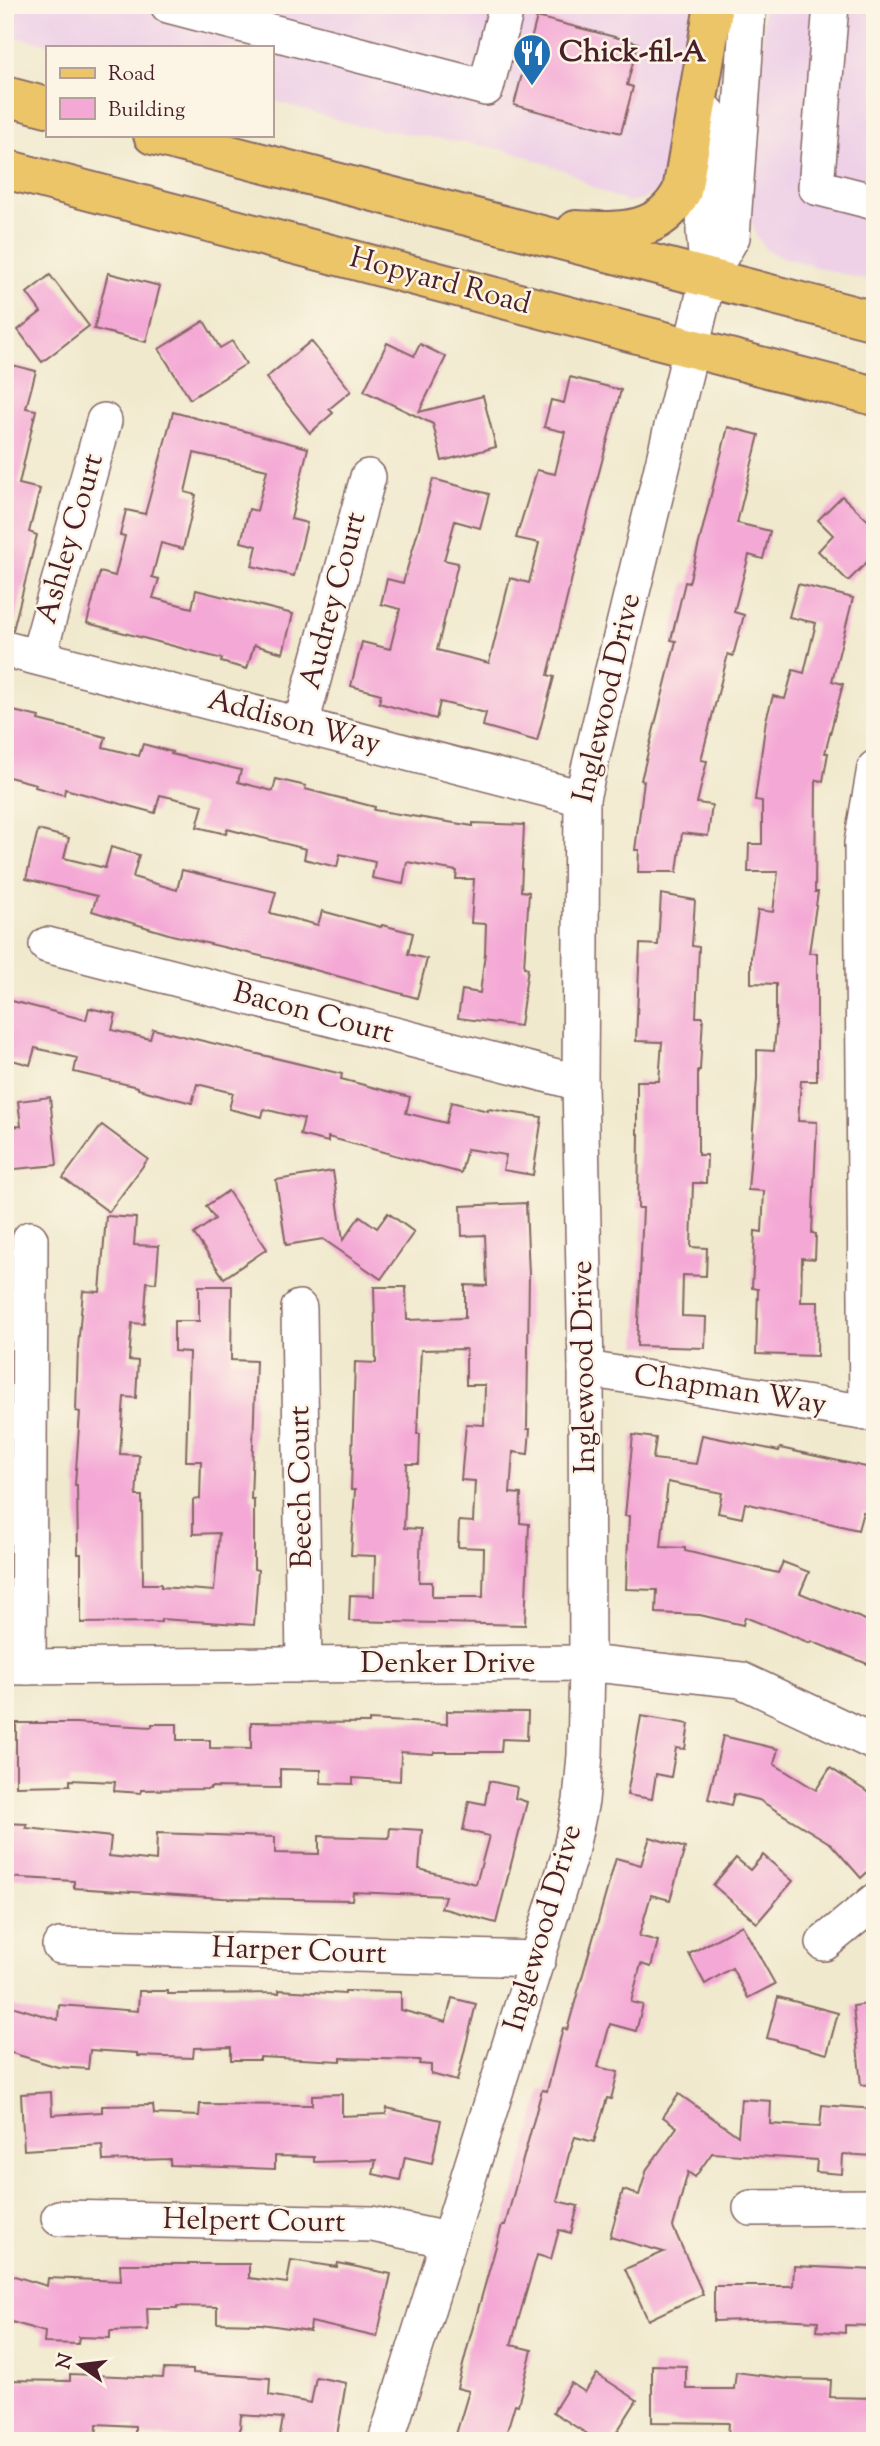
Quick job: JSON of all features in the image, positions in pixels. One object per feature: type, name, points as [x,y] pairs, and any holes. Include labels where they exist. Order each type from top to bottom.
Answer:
[{"type":"main road","points":[[506,226],[591,231],[628,230],[642,228],[671,210],[682,191],[725,9]]},
{"type":"main road","points":[[5,96],[46,107]]},
{"type":"main road","points":[[157,136],[875,321]]},
{"type":"main road","name":"Hopyard Road","points":[[5,169],[875,396]]},
{"type":"street","points":[[168,5],[486,88],[507,5]]},
{"type":"street","points":[[831,5],[816,187],[875,202]]},
{"type":"street","name":"Inglewood Drive","points":[[387,2441],[538,1959],[570,1853],[581,1801],[587,1663],[586,1369],[580,1083],[582,798],[708,278],[732,237],[748,10],[725,9]]},
{"type":"street","name":"Ashley Court","points":[[22,653],[104,421]]},
{"type":"street","name":"Audrey Court","points":[[301,724],[368,477]]},
{"type":"street","name":"Addison Way","points":[[22,653],[582,798]]},
{"type":"street","points":[[871,1414],[862,843],[875,768]]},
{"type":"street","name":"Bacon Court","points":[[47,944],[580,1083]]},
{"type":"street","points":[[17,1667],[30,1239]]},
{"type":"street","name":"Beech Court","points":[[299,1308],[304,1665]]},
{"type":"street","name":"Chapman Way","points":[[586,1369],[871,1414]]},
{"type":"street","name":"Denker Drive","points":[[17,1667],[587,1663],[741,1680],[875,1744]]},
{"type":"street","points":[[824,1943],[875,1901]]},
{"type":"street","name":"Harper Court","points":[[60,1945],[538,1959]]},
{"type":"street","points":[[751,2208],[875,2207]]},
{"type":"street","name":"Helpert Court","points":[[59,2218],[372,2224],[448,2241]]},
{"type":"shaded area","points":[[5,5],[692,5],[677,77],[669,173],[658,190],[642,200],[626,202],[592,187],[571,173],[520,154],[358,126],[273,101],[273,46],[57,46],[5,35]]},
{"type":"shaded area","points":[[764,5],[875,5],[875,283],[781,257],[766,250],[756,235],[751,220],[750,196],[761,86]]},
{"type":"building","points":[[537,17],[638,43],[627,85],[633,87],[621,133],[514,105]]},
{"type":"building","points":[[108,273],[160,286],[146,342],[94,329]]},
{"type":"building","points":[[50,275],[89,326],[42,362],[18,330],[41,312],[27,293]]},
{"type":"building","points":[[204,321],[220,348],[232,341],[246,364],[190,399],[159,349]]},
{"type":"building","points":[[311,341],[351,391],[329,409],[333,413],[310,433],[266,378]]},
{"type":"building","points":[[387,343],[414,356],[420,344],[446,357],[419,412],[483,396],[496,447],[442,461],[433,424],[364,391]]},
{"type":"building","points":[[12,365],[36,371],[26,408],[36,410],[19,484],[40,489],[29,532],[37,535],[13,630],[5,629],[5,392]]},
{"type":"building","points":[[570,377],[621,390],[548,675],[554,677],[537,741],[483,726],[486,713],[440,702],[436,719],[379,703],[381,694],[351,686],[362,642],[390,649],[400,609],[381,604],[387,579],[403,583],[433,479],[489,494],[480,528],[455,521],[444,560],[458,563],[437,650],[489,663],[510,578],[529,583],[539,543],[516,538],[537,470],[555,474],[565,432],[544,427],[551,400],[564,403]]},
{"type":"building","points":[[173,412],[308,448],[291,519],[307,523],[294,576],[252,566],[257,546],[241,542],[249,509],[257,511],[267,470],[194,453],[185,492],[196,495],[183,549],[161,543],[152,577],[159,579],[153,598],[192,608],[196,590],[293,614],[283,653],[254,645],[247,669],[221,662],[222,659],[87,623],[100,572],[115,576],[125,536],[120,535],[126,510],[145,514]]},
{"type":"building","points":[[728,427],[759,435],[737,523],[770,531],[763,559],[749,555],[734,612],[744,615],[733,656],[728,654],[701,760],[707,761],[697,803],[712,805],[708,836],[682,833],[677,872],[638,872],[639,850],[635,850],[644,781],[641,780],[676,641],[671,640],[685,582],[689,583]]},
{"type":"building","points":[[842,496],[875,527],[875,554],[848,581],[818,551],[833,535],[818,520]]},
{"type":"building","points":[[798,584],[853,598],[832,681],[843,684],[825,753],[828,753],[823,781],[816,780],[815,892],[818,892],[809,953],[817,953],[817,1081],[801,1081],[798,1121],[817,1122],[812,1233],[816,1234],[815,1259],[802,1258],[801,1302],[818,1302],[817,1356],[756,1354],[758,1289],[752,1288],[755,1231],[762,1232],[764,1191],[748,1190],[757,1050],[774,1051],[776,1027],[776,984],[751,983],[751,957],[758,910],[773,912],[778,872],[748,872],[749,844],[762,844],[762,801],[755,800],[766,720],[773,696],[785,699],[793,670],[804,673],[816,623],[789,617]]},
{"type":"building","points":[[5,709],[106,737],[103,747],[139,756],[143,744],[172,752],[171,754],[241,770],[238,782],[273,791],[276,779],[375,807],[374,810],[473,826],[473,823],[524,825],[521,891],[529,892],[524,967],[528,968],[520,1026],[458,1018],[462,990],[480,993],[485,953],[486,924],[471,923],[474,879],[456,879],[457,871],[407,862],[403,884],[372,878],[375,862],[340,854],[337,867],[304,859],[306,849],[227,829],[226,834],[197,827],[203,805],[160,795],[155,813],[65,789],[64,795],[35,787],[36,784],[5,776]]},
{"type":"building","points":[[38,830],[69,838],[64,858],[105,868],[111,847],[139,855],[133,877],[177,890],[182,870],[276,892],[270,913],[318,925],[322,911],[413,933],[408,954],[427,959],[417,998],[286,962],[172,935],[92,911],[97,896],[26,879]]},
{"type":"building","points":[[661,894],[695,900],[692,946],[699,947],[696,1017],[703,1017],[698,1070],[698,1155],[707,1155],[706,1183],[693,1183],[691,1247],[707,1248],[706,1276],[683,1275],[682,1316],[706,1317],[705,1348],[637,1346],[643,1208],[638,1208],[637,1081],[659,1081],[662,1042],[636,1041],[640,944],[658,945]]},
{"type":"building","points":[[8,1000],[86,1020],[89,1008],[116,1014],[112,1030],[150,1039],[153,1029],[342,1074],[341,1079],[410,1097],[406,1113],[446,1123],[451,1102],[488,1111],[542,1117],[533,1175],[503,1170],[506,1155],[467,1149],[461,1173],[328,1137],[328,1142],[300,1135],[304,1119],[264,1109],[262,1117],[229,1109],[233,1093],[197,1084],[192,1103],[74,1072],[77,1058],[35,1048],[30,1065],[5,1058],[5,1011]]},
{"type":"building","points":[[50,1097],[57,1165],[5,1170],[5,1127],[21,1126],[18,1101]]},
{"type":"building","points":[[102,1125],[148,1159],[109,1212],[63,1178]]},
{"type":"building","points":[[333,1171],[343,1240],[360,1216],[377,1228],[388,1213],[414,1232],[381,1279],[323,1239],[286,1245],[276,1180]]},
{"type":"building","points":[[228,1191],[267,1249],[224,1278],[194,1234],[215,1219],[206,1206]]},
{"type":"building","points":[[526,1203],[529,1275],[527,1429],[530,1429],[528,1454],[513,1452],[510,1493],[521,1494],[520,1523],[529,1524],[525,1625],[349,1621],[350,1595],[374,1596],[375,1556],[351,1555],[355,1490],[351,1490],[355,1362],[376,1363],[374,1287],[406,1287],[407,1320],[465,1318],[465,1285],[487,1286],[485,1235],[462,1236],[461,1206]],"holes":[[[466,1349],[466,1385],[485,1385],[484,1425],[466,1424],[461,1480],[475,1481],[473,1522],[459,1521],[458,1547],[484,1548],[483,1597],[432,1597],[432,1582],[419,1582],[421,1529],[404,1528],[407,1464],[419,1464],[420,1434],[417,1434],[421,1350]]]},
{"type":"building","points":[[106,1216],[136,1218],[134,1245],[159,1246],[156,1283],[147,1282],[144,1324],[132,1323],[129,1360],[138,1361],[136,1398],[124,1397],[120,1454],[139,1455],[136,1496],[142,1496],[143,1584],[214,1591],[219,1533],[193,1534],[193,1500],[200,1499],[201,1461],[186,1461],[189,1352],[174,1351],[174,1321],[199,1321],[199,1286],[232,1286],[231,1360],[256,1361],[251,1499],[254,1499],[254,1569],[258,1570],[254,1625],[161,1619],[161,1622],[81,1623],[81,1554],[78,1554],[75,1485],[80,1412],[76,1411],[78,1347],[83,1291],[100,1292]]},
{"type":"building","points":[[633,1435],[656,1438],[653,1459],[696,1464],[702,1435],[779,1451],[780,1448],[875,1469],[875,1515],[863,1512],[858,1530],[745,1503],[742,1518],[718,1513],[722,1493],[668,1482],[661,1547],[685,1548],[685,1551],[778,1573],[783,1562],[809,1572],[800,1593],[875,1624],[875,1667],[745,1617],[743,1625],[700,1615],[656,1613],[657,1590],[626,1589],[629,1516],[625,1516]]},
{"type":"building","points":[[447,1711],[528,1712],[527,1740],[502,1739],[501,1752],[401,1752],[400,1781],[353,1778],[353,1784],[321,1783],[321,1770],[280,1769],[280,1788],[210,1787],[141,1790],[141,1793],[114,1791],[115,1782],[70,1780],[70,1785],[16,1786],[16,1723],[152,1727],[152,1724],[177,1724],[177,1740],[210,1740],[210,1748],[251,1749],[251,1722],[369,1723],[369,1720],[447,1724]]},
{"type":"building","points":[[641,1716],[689,1724],[685,1749],[676,1748],[671,1777],[656,1774],[652,1799],[627,1795]]},
{"type":"building","points":[[723,1736],[778,1749],[774,1764],[816,1790],[830,1768],[866,1791],[875,1800],[875,1865],[861,1878],[831,1844],[759,1800],[734,1794],[731,1805],[708,1799]]},
{"type":"building","points":[[489,1781],[517,1787],[515,1798],[527,1802],[496,1923],[441,1908],[445,1896],[353,1892],[352,1900],[222,1898],[74,1888],[74,1881],[5,1877],[5,1823],[27,1824],[26,1828],[111,1837],[109,1856],[156,1861],[157,1833],[275,1837],[275,1853],[319,1854],[319,1836],[389,1838],[390,1828],[422,1830],[419,1869],[476,1884],[489,1836],[463,1830],[469,1801],[485,1804]]},
{"type":"building","points":[[650,1837],[685,1848],[670,1900],[651,1895],[639,1936],[658,1941],[651,1967],[641,1964],[631,2002],[643,2005],[636,2031],[610,2024],[598,2067],[618,2072],[611,2099],[607,2098],[594,2142],[575,2137],[569,2154],[557,2201],[578,2206],[571,2233],[559,2230],[551,2259],[537,2255],[511,2345],[532,2350],[518,2405],[515,2404],[504,2441],[454,2441],[469,2391],[457,2388],[471,2334],[502,2225],[505,2225],[542,2090],[547,2091],[563,2028],[567,2030],[616,1858],[641,1865]]},
{"type":"building","points":[[763,1855],[793,1881],[757,1923],[713,1885],[736,1858],[750,1870]]},
{"type":"building","points":[[742,1925],[775,1984],[748,1998],[732,1968],[705,1984],[689,1954]]},
{"type":"building","points":[[279,1990],[345,1994],[345,1991],[401,1992],[401,2010],[446,2022],[452,1998],[476,2004],[457,2081],[431,2074],[431,2065],[419,2064],[420,2060],[341,2058],[341,2061],[260,2057],[260,2060],[231,2060],[231,2047],[194,2048],[193,2058],[137,2056],[137,2053],[90,2050],[88,2069],[58,2067],[5,2051],[5,2004],[58,2020],[59,2005],[138,2011],[139,1991],[168,1991],[168,1994],[279,1993]]},
{"type":"building","points":[[778,1997],[838,2013],[827,2054],[767,2038]]},
{"type":"building","points":[[875,2003],[875,2084],[861,2085],[853,2006]]},
{"type":"building","points":[[51,2092],[52,2115],[102,2112],[102,2106],[153,2105],[154,2114],[199,2116],[200,2104],[312,2105],[312,2095],[342,2094],[342,2116],[386,2114],[387,2108],[441,2120],[432,2163],[405,2157],[400,2180],[373,2174],[376,2160],[314,2162],[314,2157],[275,2156],[275,2169],[170,2165],[170,2159],[103,2161],[102,2145],[24,2150],[21,2094]]},
{"type":"building","points":[[679,2094],[738,2136],[741,2099],[771,2101],[770,2124],[820,2127],[822,2105],[875,2109],[873,2156],[843,2154],[842,2174],[816,2172],[817,2160],[712,2153],[695,2177],[688,2172],[673,2227],[703,2294],[648,2320],[625,2269],[664,2252],[610,2237],[623,2190],[639,2195],[647,2169],[677,2127],[663,2117]]},
{"type":"building","points":[[291,2260],[337,2267],[338,2263],[391,2274],[377,2337],[311,2322],[310,2331],[261,2324],[217,2323],[217,2307],[147,2308],[148,2330],[110,2331],[110,2338],[79,2337],[78,2344],[44,2343],[45,2332],[5,2320],[5,2273],[47,2286],[48,2278],[121,2281],[120,2264],[249,2264],[249,2278],[287,2283]]},
{"type":"building","points":[[794,2266],[875,2270],[875,2326],[845,2325],[845,2333],[817,2331],[818,2321],[714,2321],[714,2286],[793,2286]]},
{"type":"building","points":[[652,2365],[686,2366],[686,2389],[734,2389],[736,2372],[789,2379],[831,2380],[830,2397],[875,2398],[875,2440],[771,2441],[728,2435],[729,2423],[652,2422]]},
{"type":"building","points":[[164,2369],[270,2378],[269,2395],[311,2403],[316,2377],[346,2383],[336,2441],[279,2441],[283,2418],[241,2415],[239,2441],[135,2435],[135,2426],[97,2424],[96,2441],[5,2440],[5,2380],[70,2381],[70,2374],[163,2378]]},
{"type":"building","points":[[597,2374],[637,2400],[611,2441],[598,2441],[553,2412],[571,2383],[585,2392]]},
{"type":"place","name":"Chick-fil-A","points":[[532,87]]}]
